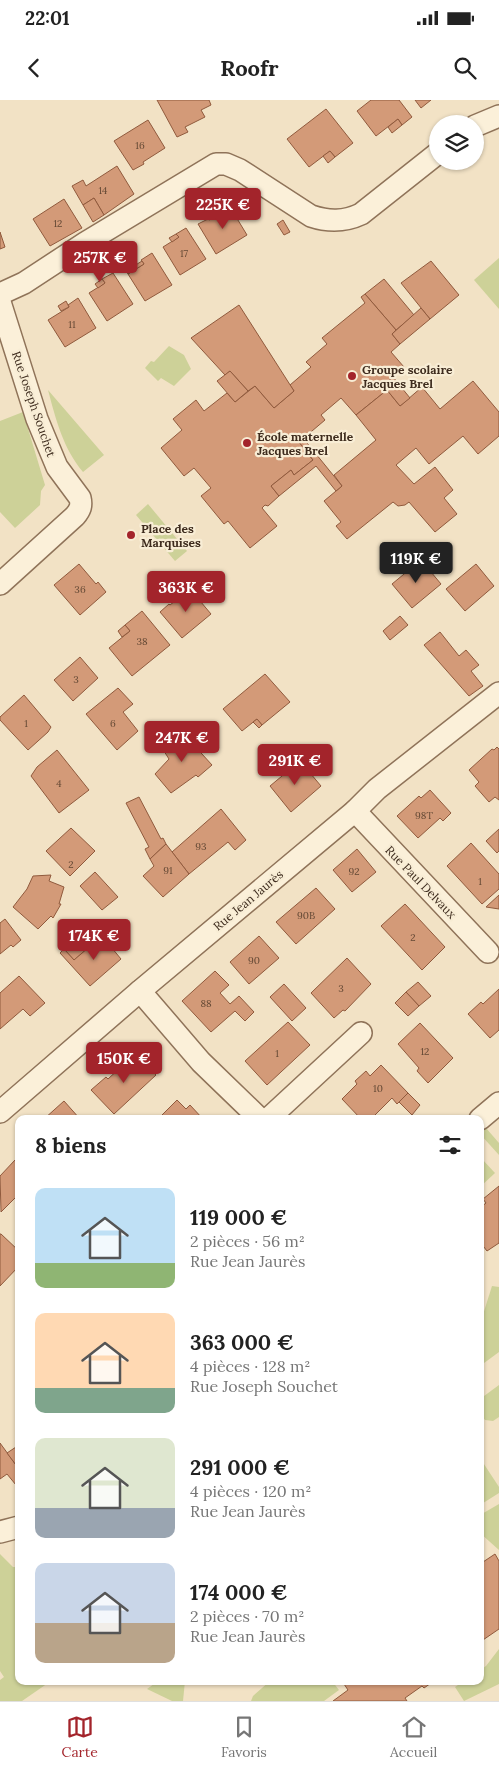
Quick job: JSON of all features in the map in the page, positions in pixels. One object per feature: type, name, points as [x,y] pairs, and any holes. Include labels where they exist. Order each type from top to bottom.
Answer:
[{"type":"street","points":[[484,122],[499,116]]},
{"type":"street","points":[[0,294],[24,283],[85,243],[216,164],[226,164],[240,170],[311,216],[323,220],[348,220],[361,214],[429,160]]},
{"type":"street","name":"Rue Joseph Souchet","points":[[0,302],[37,419],[56,467],[82,503],[76,516],[0,584]]},
{"type":"street","name":"Rue Jean Jaurès","points":[[0,1112],[140,991],[355,811],[377,789],[499,693]]},
{"type":"street","name":"Rue Paul Delvaux","points":[[355,811],[488,952]]},
{"type":"street","points":[[140,991],[201,1062],[256,1115]]},
{"type":"street","points":[[272,1115],[361,1033]]},
{"type":"street","points":[[484,1115],[499,1102]]},
{"type":"street","points":[[0,1532],[15,1528]]},
{"type":"green space","points":[[499,258],[499,309],[474,280]]},
{"type":"green space","points":[[169,346],[184,355],[191,369],[174,386],[161,378],[158,381],[145,368],[151,361],[154,362]]},
{"type":"green space","points":[[48,390],[104,455],[83,472],[65,443],[57,423]]},
{"type":"green space","points":[[23,412],[45,485],[41,491],[40,505],[15,528],[0,512],[0,421]]},
{"type":"green space","points":[[148,504],[187,551],[175,561],[136,515]]},
{"type":"green space","points":[[486,1128],[499,1143],[499,1155],[484,1138],[484,1130]]},
{"type":"green space","points":[[484,1161],[495,1173],[484,1183]]},
{"type":"green space","points":[[492,1286],[499,1287],[499,1352],[484,1363],[484,1311]]},
{"type":"green space","points":[[499,1385],[499,1417],[493,1421],[484,1419],[484,1396]]},
{"type":"green space","points":[[484,1464],[499,1487],[499,1493],[484,1502]]},
{"type":"green space","points":[[499,1504],[499,1550],[484,1537],[484,1513]]},
{"type":"green space","points":[[0,1554],[15,1567],[15,1685],[45,1685],[22,1701],[0,1701],[0,1680],[4,1677],[0,1671]]},
{"type":"green space","points":[[499,1649],[499,1684],[464,1701],[455,1687],[458,1685],[484,1685],[484,1667]]},
{"type":"green space","points":[[152,1685],[185,1685],[183,1701],[172,1701],[147,1689]]},
{"type":"green space","points":[[265,1685],[335,1685],[339,1690],[324,1701],[251,1701],[253,1696]]},
{"type":"building","points":[[157,100],[209,100],[211,105],[201,110],[205,117],[185,127],[188,132],[177,137]]},
{"type":"building","points":[[371,100],[399,100],[412,117],[402,125],[398,119],[376,136],[357,111]]},
{"type":"building","points":[[415,100],[431,100],[421,108]]},
{"type":"building","points":[[326,109],[353,143],[335,157],[330,151],[309,167],[287,139]]},
{"type":"building","points":[[398,119],[402,125],[392,133],[388,127]]},
{"type":"building","points":[[148,120],[165,148],[133,170],[114,141]]},
{"type":"building","points":[[330,151],[335,157],[328,163],[323,156]]},
{"type":"building","points":[[117,166],[134,194],[104,215],[94,198],[83,205],[72,186],[83,180],[86,186]]},
{"type":"building","points":[[94,198],[104,215],[93,222],[83,205]]},
{"type":"building","points":[[64,199],[82,228],[50,246],[33,219]]},
{"type":"building","points":[[230,207],[247,235],[216,254],[198,224],[209,220]]},
{"type":"building","points":[[213,210],[216,215],[209,220],[205,215]]},
{"type":"building","points":[[283,220],[290,232],[284,235],[277,224]]},
{"type":"building","points":[[186,228],[206,259],[180,275],[163,247],[179,237],[176,234]]},
{"type":"building","points":[[0,232],[5,247],[0,249]]},
{"type":"building","points":[[176,234],[179,237],[172,242],[169,238]]},
{"type":"building","points":[[152,253],[172,285],[145,301],[128,274],[144,264],[141,260]]},
{"type":"building","points":[[142,261],[144,264],[128,274],[126,271]]},
{"type":"building","points":[[431,261],[459,295],[430,319],[401,283]]},
{"type":"building","points":[[113,273],[133,304],[107,321],[89,293],[105,283],[102,279]]},
{"type":"building","points":[[102,279],[105,283],[98,288],[95,284]]},
{"type":"building","points":[[384,279],[414,315],[396,330],[365,294]]},
{"type":"building","points":[[365,294],[396,330],[392,334],[400,344],[391,352],[404,367],[383,386],[387,390],[356,415],[341,398],[321,415],[325,420],[299,442],[313,460],[294,475],[291,470],[271,486],[279,496],[268,506],[265,505],[262,508],[277,526],[250,548],[228,521],[224,524],[201,496],[211,488],[194,468],[184,476],[161,448],[182,430],[173,419],[196,400],[204,411],[227,393],[235,402],[255,386],[274,408],[294,391],[290,385],[311,367],[306,362],[327,344],[322,338],[365,303],[361,297]]},
{"type":"building","points":[[78,298],[96,328],[65,347],[48,320],[69,307],[68,305]]},
{"type":"building","points":[[66,301],[69,307],[61,311],[58,306]]},
{"type":"building","points":[[239,305],[294,391],[274,408],[255,386],[248,391],[230,371],[225,375],[191,338]]},
{"type":"building","points":[[421,308],[430,319],[400,344],[392,334]]},
{"type":"building","points":[[230,371],[248,391],[235,402],[217,381]]},
{"type":"building","points":[[393,377],[397,382],[387,390],[383,386]]},
{"type":"building","points":[[473,381],[499,412],[499,436],[478,454],[463,436],[429,464],[416,448],[396,465],[414,484],[435,467],[453,490],[444,498],[457,514],[435,532],[409,502],[398,506],[393,502],[347,539],[336,526],[341,522],[324,501],[342,486],[334,475],[376,440],[356,415],[387,390],[400,406],[422,387],[440,409]]},
{"type":"building","points":[[397,382],[410,398],[400,406],[387,390]]},
{"type":"building","points":[[303,438],[342,486],[336,491],[316,466],[279,496],[271,486],[291,470],[294,475],[313,460],[299,442]]},
{"type":"building","points":[[421,560],[441,584],[412,608],[392,584]]},
{"type":"building","points":[[79,564],[96,584],[98,582],[106,592],[80,615],[54,585]]},
{"type":"building","points":[[476,564],[494,586],[465,611],[446,589]]},
{"type":"building","points":[[190,589],[211,614],[182,638],[160,612]]},
{"type":"building","points":[[142,611],[170,645],[132,676],[109,648],[130,631],[125,625]]},
{"type":"building","points":[[400,616],[408,625],[390,640],[383,631]]},
{"type":"building","points":[[125,625],[130,631],[122,637],[118,631]]},
{"type":"building","points":[[440,632],[459,656],[466,650],[479,665],[471,671],[483,686],[469,696],[424,645]]},
{"type":"building","points":[[80,657],[98,678],[73,701],[54,680]]},
{"type":"building","points":[[265,674],[290,702],[262,725],[257,719],[242,731],[223,709]]},
{"type":"building","points":[[118,688],[133,704],[123,712],[138,731],[117,750],[86,714]]},
{"type":"building","points":[[24,695],[51,727],[28,750],[0,720],[0,717]]},
{"type":"building","points":[[257,719],[262,725],[259,728],[253,722]]},
{"type":"building","points":[[182,732],[212,765],[198,777],[196,775],[171,793],[155,774],[169,759],[162,748]]},
{"type":"building","points":[[497,747],[499,749],[499,800],[495,797],[489,802],[475,786],[479,782],[469,770],[492,749],[494,750]]},
{"type":"building","points":[[57,750],[89,790],[59,813],[31,776],[37,767]]},
{"type":"building","points":[[300,761],[321,786],[291,812],[270,786]]},
{"type":"building","points":[[430,790],[451,813],[443,821],[440,818],[418,838],[397,816],[419,796],[421,798]]},
{"type":"building","points":[[139,797],[161,839],[163,838],[166,844],[150,859],[145,849],[149,847],[126,803]]},
{"type":"building","points":[[221,809],[246,840],[235,850],[228,842],[189,874],[172,852]]},
{"type":"building","points":[[71,828],[95,851],[70,876],[46,851]]},
{"type":"building","points":[[499,829],[499,851],[497,853],[486,841]]},
{"type":"building","points":[[471,843],[499,874],[499,889],[482,904],[447,866]]},
{"type":"building","points":[[166,844],[189,874],[163,897],[143,876],[154,866],[150,859]]},
{"type":"building","points":[[357,849],[376,872],[352,892],[333,870]]},
{"type":"building","points":[[95,872],[118,897],[102,910],[80,886]]},
{"type":"building","points":[[51,875],[49,881],[64,887],[59,904],[61,904],[53,918],[51,916],[38,929],[13,907],[27,889],[33,876]]},
{"type":"building","points":[[316,888],[335,909],[296,944],[276,922]]},
{"type":"building","points":[[499,895],[499,909],[486,907]]},
{"type":"building","points":[[405,904],[445,947],[422,970],[381,926]]},
{"type":"building","points":[[5,919],[21,940],[0,954],[0,923]]},
{"type":"building","points":[[92,924],[102,936],[74,960],[64,949]]},
{"type":"building","points":[[102,936],[121,959],[90,986],[60,953],[64,949],[74,960]]},
{"type":"building","points":[[259,936],[279,958],[249,984],[230,962]]},
{"type":"building","points":[[347,958],[371,984],[345,1011],[343,1010],[334,1018],[311,993]]},
{"type":"building","points":[[215,971],[229,985],[220,993],[230,1004],[239,996],[254,1012],[245,1021],[235,1011],[211,1032],[182,1001]]},
{"type":"building","points":[[19,976],[45,1003],[30,1016],[23,1009],[0,1029],[0,993]]},
{"type":"building","points":[[418,982],[431,996],[419,1006],[406,992]]},
{"type":"building","points":[[284,984],[306,1008],[292,1021],[270,997]]},
{"type":"building","points":[[499,989],[499,1030],[490,1038],[468,1014],[481,1002],[483,1004]]},
{"type":"building","points":[[406,992],[419,1006],[408,1016],[395,1003]]},
{"type":"building","points":[[288,1022],[310,1045],[267,1085],[245,1061]]},
{"type":"building","points":[[420,1023],[453,1058],[428,1083],[417,1071],[419,1068],[398,1044]]},
{"type":"building","points":[[135,1054],[156,1075],[114,1114],[91,1090],[106,1077],[108,1079]]},
{"type":"building","points":[[381,1065],[408,1093],[397,1104],[392,1098],[375,1115],[357,1115],[342,1099],[357,1084],[355,1081],[366,1071],[370,1076]]},
{"type":"building","points":[[408,1093],[420,1105],[412,1115],[399,1102]]},
{"type":"building","points":[[177,1100],[186,1109],[190,1105],[199,1115],[162,1115]]},
{"type":"building","points":[[64,1101],[76,1115],[48,1115]]},
{"type":"building","points":[[15,1160],[15,1198],[1,1212],[0,1176]]},
{"type":"building","points":[[499,1186],[499,1243],[487,1251],[484,1247],[484,1205],[486,1203],[484,1198]]},
{"type":"building","points":[[1,1234],[15,1247],[15,1270],[0,1286]]},
{"type":"building","points":[[0,1443],[15,1464],[15,1484],[7,1474],[0,1479]]},
{"type":"building","points":[[15,1448],[15,1464],[7,1453]]},
{"type":"building","points":[[495,1554],[499,1561],[499,1629],[484,1639],[484,1561]]},
{"type":"building","points":[[345,1685],[428,1685],[424,1688],[422,1686],[405,1698],[407,1701],[333,1701],[348,1690]]},
{"type":"place","name":"Groupe scolaire Jacques Brel","points":[[352,376]]},
{"type":"place","name":"École maternelle Jacques Brel","points":[[247,443]]},
{"type":"place","name":"Place des Marquises","points":[[131,535]]}]
